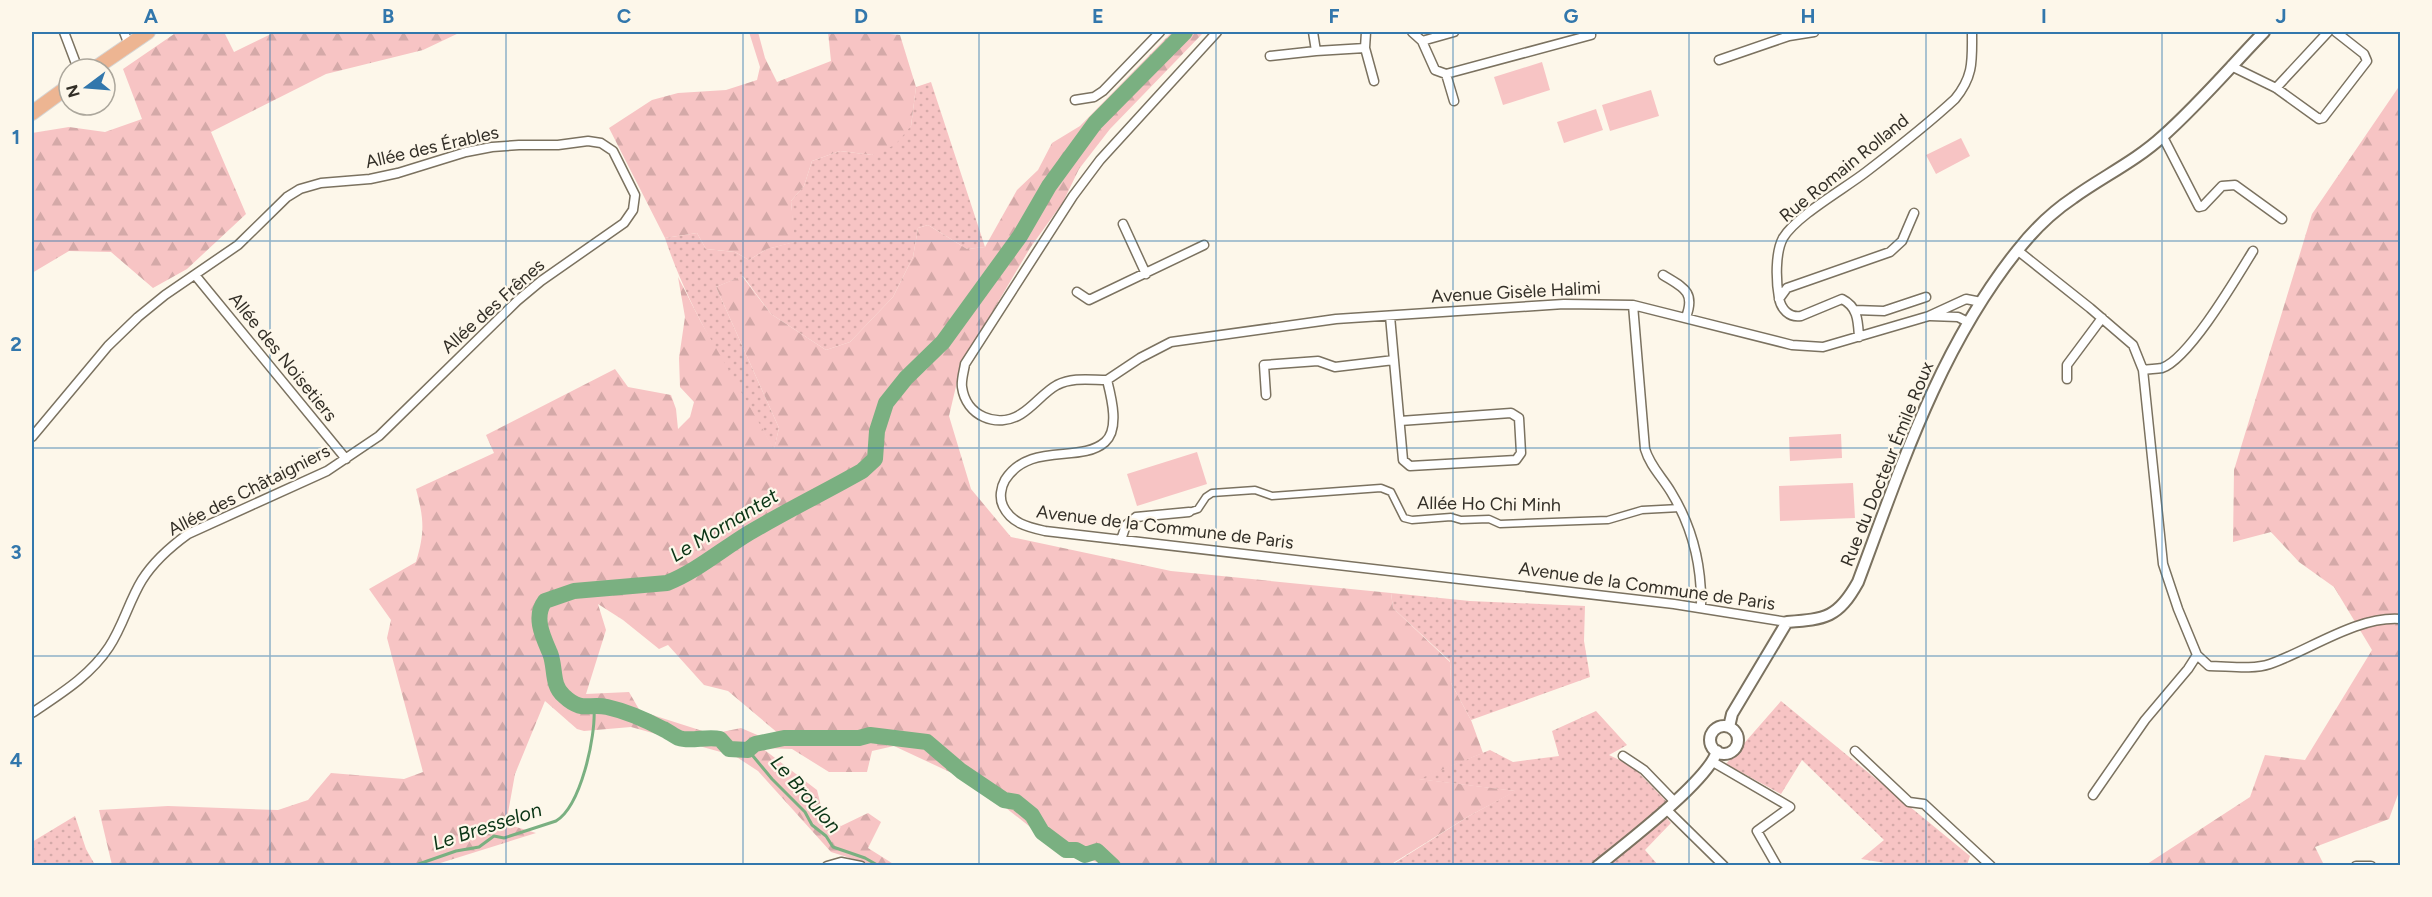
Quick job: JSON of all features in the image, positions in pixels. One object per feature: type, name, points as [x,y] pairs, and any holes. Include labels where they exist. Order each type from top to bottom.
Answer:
[{"type":"main road","points":[[112,57],[148,32]]},
{"type":"main road","points":[[32,113],[57,95]]},
{"type":"street","points":[[64,32],[73,57]]},
{"type":"street","points":[[124,32],[129,45]]},
{"type":"street","points":[[1075,100],[1094,97],[1103,91],[1160,32]]},
{"type":"street","points":[[1107,380],[1074,379],[1056,385],[1020,415],[1003,420],[984,419],[969,408],[962,387],[965,364],[1073,196],[1100,160],[1217,32]]},
{"type":"street","points":[[1313,32],[1316,51]]},
{"type":"street","points":[[1366,32],[1365,48],[1374,81]]},
{"type":"street","points":[[1412,32],[1422,41],[1435,70],[1446,74],[1591,35],[1590,32]]},
{"type":"street","points":[[1422,41],[1454,32]]},
{"type":"street","points":[[1719,60],[1789,34],[1814,32]]},
{"type":"street","name":"Rue Romain Rolland","points":[[1779,300],[1779,252],[1788,231],[1866,172],[1955,99],[1966,86],[1972,69],[1972,32]]},
{"type":"street","name":"Rue du Docteur Émile Roux","points":[[1787,622],[1827,617],[1849,598],[1858,582],[1920,416],[1963,320],[1981,302],[2017,250],[2050,216],[2071,199],[2116,171],[2163,136],[2264,32]]},
{"type":"street","points":[[2276,88],[2328,32]]},
{"type":"street","points":[[2231,66],[2276,88],[2319,118],[2323,118],[2367,60],[2364,54],[2336,32]]},
{"type":"street","points":[[1270,56],[1365,48]]},
{"type":"street","points":[[1446,74],[1454,101]]},
{"type":"street","points":[[2163,136],[2199,207],[2203,206],[2222,186],[2235,185],[2282,219]]},
{"type":"street","name":"Allée des Érables","points":[[32,437],[108,346],[165,295],[238,245],[287,197],[310,186],[389,176],[466,152],[492,147],[519,144],[558,145],[588,141],[602,143]]},
{"type":"street","name":"Allée des Frênes","points":[[346,459],[379,436],[517,301],[541,281],[624,223],[633,210],[635,195],[613,151],[602,143]]},
{"type":"street","points":[[1859,337],[1855,310],[1849,302],[1842,298],[1796,317],[1785,311],[1779,300],[1787,288],[1890,252],[1902,241],[1914,213]]},
{"type":"street","points":[[1123,224],[1146,274]]},
{"type":"street","points":[[1077,292],[1089,300],[1204,245]]},
{"type":"street","points":[[2017,250],[2133,345],[2143,370],[2163,564],[2197,655],[2209,666],[2267,665],[2345,631],[2388,618],[2400,620]]},
{"type":"street","points":[[2143,370],[2163,367],[2177,357],[2216,311],[2253,251]]},
{"type":"street","name":"Allée des Noisetiers","points":[[195,275],[346,459]]},
{"type":"street","points":[[1663,275],[1689,295],[1690,305],[1686,317]]},
{"type":"street","points":[[1855,310],[1884,311],[1926,297]]},
{"type":"street","name":"Avenue Gisèle Halimi","points":[[1107,380],[1140,358],[1171,342],[1336,320],[1564,304],[1633,304],[1733,332],[1792,345],[1823,347],[1929,316],[1965,299],[1981,302]]},
{"type":"street","points":[[1955,302],[1955,311],[1963,320]]},
{"type":"street","points":[[1633,304],[1645,449],[1648,462],[1680,508],[1694,539],[1701,584],[1701,608]]},
{"type":"street","points":[[1390,316],[1403,460],[1410,466],[1516,460],[1521,453],[1519,418],[1511,413],[1400,421]]},
{"type":"street","name":"Avenue Gisèle Halimi","points":[[1929,316],[1963,320]]},
{"type":"street","points":[[2067,379],[2067,365],[2102,318]]},
{"type":"street","points":[[1266,395],[1264,365],[1318,360],[1335,368],[1394,360]]},
{"type":"street","name":"Avenue de la Commune de Paris","points":[[1107,380],[1111,396],[1113,427],[1106,442],[1091,449],[1032,458],[1011,471],[1001,486],[1002,504],[1011,519],[1024,526],[1044,531],[1701,608],[1787,622]]},
{"type":"street","name":"Allée des Châtaigniers","points":[[32,712],[77,682],[109,648],[141,582],[156,560],[170,547],[188,534],[327,471],[346,459]]},
{"type":"street","name":"Allée Ho Chi Minh","points":[[1121,540],[1126,525],[1136,517],[1189,512],[1198,509],[1206,497],[1212,493],[1256,490],[1272,496],[1382,488],[1391,492],[1404,518],[1412,520],[1451,517],[1461,520],[1489,519],[1500,524],[1608,520],[1642,510],[1680,508]]},
{"type":"street","points":[[1729,727],[1732,714],[1787,622]]},
{"type":"street","points":[[2093,795],[2145,720],[2197,655]]},
{"type":"street","points":[[1598,866],[1670,805],[1715,757],[1726,753],[1736,745],[1736,734],[1729,727],[1719,726],[1712,733],[1710,743],[1715,757],[1790,807],[1757,831],[1777,866]]},
{"type":"street","points":[[1855,751],[1909,802],[1924,804],[1991,866]]},
{"type":"street","points":[[1623,756],[1644,770],[1670,805],[1724,866]]},
{"type":"street","points":[[827,866],[841,862],[861,866]]},
{"type":"street","points":[[2356,866],[2371,866]]},
{"type":"green space","points":[[177,32],[224,32],[234,52],[273,32],[461,32],[423,50],[326,74],[211,132],[246,214],[187,269],[153,288],[111,252],[69,251],[32,273],[32,133],[69,127],[105,132],[142,119],[123,69]]},
{"type":"green space","points":[[749,32],[758,32],[765,58],[777,82],[831,61],[828,32],[900,35],[916,87],[911,126],[895,145],[872,155],[840,151],[812,161],[804,186],[791,201],[795,242],[767,249],[749,260],[735,252],[706,249],[697,233],[665,238],[609,128],[652,100],[678,93],[726,90],[757,80],[760,67]]},
{"type":"green space","points":[[1172,32],[1204,32],[1110,129],[1079,169],[1063,202],[1030,248],[961,365],[949,416],[971,489],[1011,537],[1171,571],[1391,593],[1393,608],[1450,662],[1451,683],[1471,720],[1483,753],[1419,779],[1516,791],[1469,816],[1390,865],[1105,865],[1058,849],[987,793],[954,774],[894,746],[872,751],[867,772],[829,772],[792,749],[762,748],[817,790],[824,818],[841,826],[868,813],[881,822],[868,848],[895,865],[873,865],[831,852],[758,771],[735,756],[631,727],[584,731],[577,729],[545,701],[515,774],[506,824],[536,833],[434,865],[112,865],[99,810],[168,806],[278,810],[308,800],[331,773],[404,779],[423,772],[387,638],[391,620],[369,589],[416,562],[422,526],[416,489],[494,453],[486,435],[615,369],[628,387],[671,395],[676,409],[678,429],[690,417],[694,402],[680,387],[679,358],[685,317],[678,277],[701,322],[774,449],[779,428],[716,287],[742,276],[771,314],[826,350],[850,342],[893,297],[913,257],[918,228],[928,225],[967,249],[985,247],[1017,190],[1038,170],[1052,143],[1080,126]],"holes":[[[598,604],[623,620],[659,649],[668,645],[704,685],[728,691],[779,734],[762,737],[741,728],[712,734],[640,711],[629,692],[586,694],[606,630]]]},
{"type":"green space","points":[[1542,62],[1550,90],[1503,105],[1494,77]]},
{"type":"green space","points":[[931,82],[985,247],[967,249],[928,225],[918,228],[913,257],[893,297],[850,342],[826,350],[771,314],[743,276],[716,287],[779,428],[774,450],[700,320],[665,238],[697,233],[706,249],[735,252],[749,260],[767,249],[794,242],[791,201],[804,186],[812,161],[840,151],[872,155],[911,126],[916,87]]},
{"type":"green space","points":[[2400,85],[2400,789],[2389,819],[2315,847],[2324,865],[2144,866],[2250,797],[2265,755],[2305,760],[2372,650],[2334,587],[2299,562],[2271,532],[2233,542],[2234,470],[2312,214]]},
{"type":"green space","points":[[1651,90],[1659,116],[1610,131],[1602,105]]},
{"type":"green space","points":[[1596,109],[1603,130],[1564,143],[1557,122]]},
{"type":"green space","points":[[1961,138],[1970,156],[1936,174],[1926,155]]},
{"type":"green space","points":[[1841,434],[1842,458],[1790,461],[1789,437]]},
{"type":"green space","points":[[1197,452],[1207,484],[1137,506],[1127,474]]},
{"type":"green space","points":[[1853,483],[1855,518],[1780,521],[1779,486]]},
{"type":"green space","points":[[1391,593],[1470,601],[1585,606],[1584,641],[1590,677],[1471,720],[1451,683],[1450,661],[1393,608]]},
{"type":"green space","points":[[1781,701],[1970,856],[1967,865],[1897,865],[1861,859],[1884,840],[1802,760],[1781,794],[1726,764]]},
{"type":"green space","points":[[1596,711],[1627,745],[1609,755],[1632,766],[1666,801],[1658,808],[1671,823],[1645,850],[1658,865],[1390,866],[1469,816],[1515,791],[1417,779],[1490,750],[1513,762],[1559,756],[1552,731]]},
{"type":"green space","points":[[75,816],[86,849],[95,865],[32,865],[32,842]]},
{"type":"waterway","name":"Le Mornantet","points":[[1113,866],[1097,851],[1085,855],[1076,850],[1066,850],[1042,832],[1032,815],[1016,802],[1004,800],[961,771],[927,742],[870,735],[859,738],[784,738],[755,744],[748,750],[729,749],[720,739],[683,739],[621,711],[601,706],[576,704],[564,696],[557,687],[552,659],[539,620],[541,607],[545,601],[574,591],[667,583],[678,578],[763,525],[862,471],[875,459],[877,431],[886,403],[906,378],[943,342],[1020,236],[1049,186],[1095,123],[1185,32]]},
{"type":"waterway","name":"Le Bresselon","points":[[413,866],[456,851],[479,847],[494,836],[504,838],[556,821],[565,813],[580,786],[589,752],[594,708]]},
{"type":"waterway","name":"Le Broulon","points":[[748,750],[772,779],[805,812],[812,825],[826,836],[833,847],[865,858],[879,866]]}]
